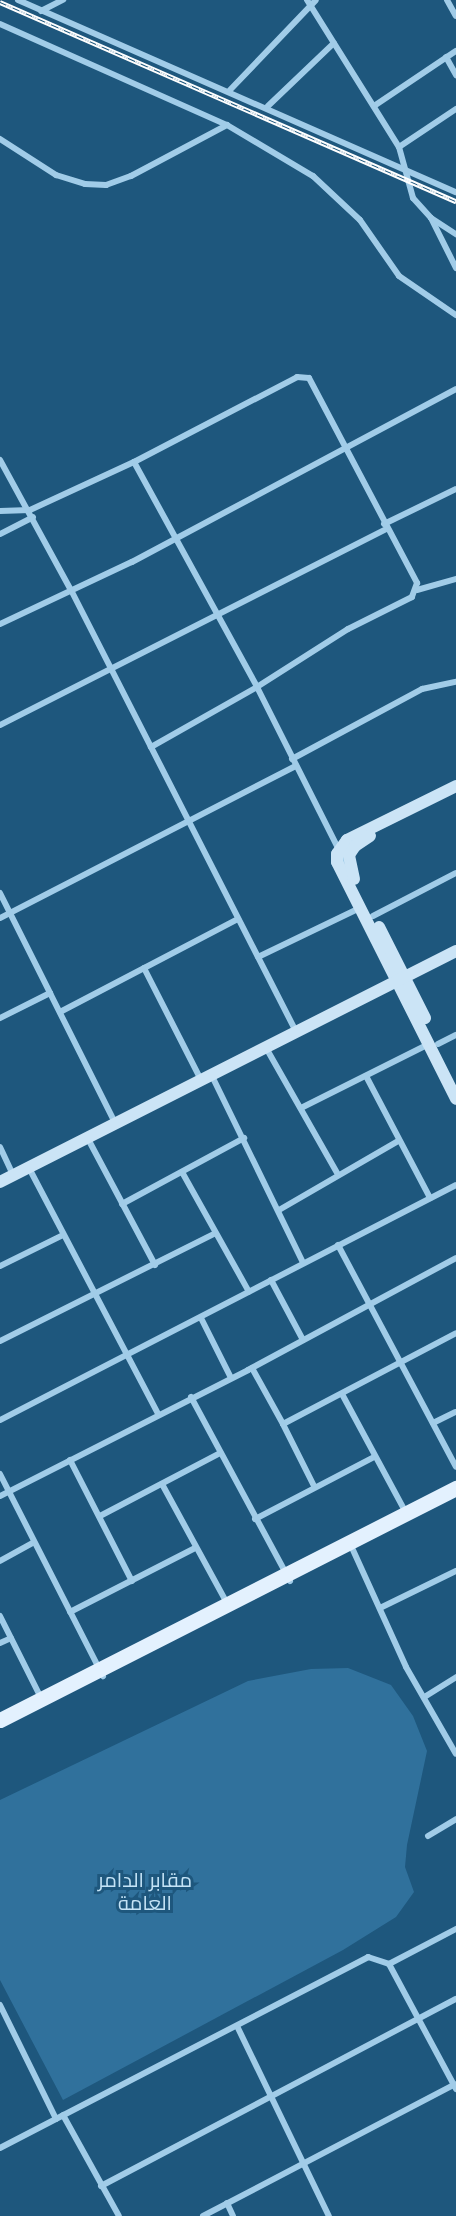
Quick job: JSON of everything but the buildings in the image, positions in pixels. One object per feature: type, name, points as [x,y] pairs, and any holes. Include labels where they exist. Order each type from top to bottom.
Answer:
[{"type":"main road","points":[[0,1720],[42,1698],[101,1673],[288,1578],[407,1513],[455,1492]]},
{"type":"main road","points":[[0,1729],[228,1604],[352,1550],[455,1492]]},
{"type":"street","points":[[18,0],[268,106],[456,192]]},
{"type":"street","points":[[41,11],[63,0]]},
{"type":"street","points":[[230,90],[309,3],[316,0]]},
{"type":"street","points":[[447,0],[456,16]]},
{"type":"street","points":[[309,3],[399,147],[413,198],[431,218],[456,234]]},
{"type":"street","points":[[0,24],[227,125],[313,176],[360,220],[399,276],[456,315]]},
{"type":"street","points":[[268,106],[334,43]]},
{"type":"street","points":[[374,106],[456,51]]},
{"type":"street","points":[[446,57],[456,75]]},
{"type":"street","points":[[399,147],[456,109]]},
{"type":"street","points":[[0,139],[56,175],[85,184],[106,185],[131,176],[227,125]]},
{"type":"street","points":[[431,218],[456,268]]},
{"type":"street","points":[[0,511],[30,510],[134,462],[304,376],[309,378],[417,590]]},
{"type":"street","points":[[0,624],[175,538],[456,389]]},
{"type":"street","points":[[0,460],[30,510],[295,1030]]},
{"type":"street","points":[[134,462],[257,687],[373,916],[456,1099]]},
{"type":"street","points":[[0,725],[456,489]]},
{"type":"street","points":[[0,534],[33,517]]},
{"type":"street","points":[[151,747],[257,687],[417,590],[456,579]]},
{"type":"street","points":[[292,759],[422,689],[456,682]]},
{"type":"street","points":[[0,918],[296,766]]},
{"type":"street","points":[[400,977],[360,908],[338,862],[338,850],[347,840],[456,786]]},
{"type":"street","points":[[350,871],[350,855],[359,843],[456,792]]},
{"type":"street","points":[[373,916],[456,873]]},
{"type":"street","points":[[0,893],[115,1123]]},
{"type":"street","points":[[258,957],[360,908]]},
{"type":"street","points":[[60,1012],[238,919]]},
{"type":"street","points":[[0,1182],[265,1045],[456,951]]},
{"type":"street","points":[[144,968],[244,1138],[303,1263]]},
{"type":"street","points":[[0,1018],[50,993]]},
{"type":"street","points":[[301,1108],[456,1035]]},
{"type":"street","points":[[433,1044],[456,1081]]},
{"type":"street","points":[[265,1045],[337,1173]]},
{"type":"street","points":[[366,1076],[398,1141],[430,1197]]},
{"type":"street","points":[[87,1136],[155,1265]]},
{"type":"street","points":[[122,1204],[244,1138]]},
{"type":"street","points":[[279,1210],[337,1173],[398,1141]]},
{"type":"street","points":[[0,1147],[14,1175]]},
{"type":"street","points":[[29,1167],[158,1414]]},
{"type":"street","points":[[182,1172],[249,1292]]},
{"type":"street","points":[[0,1420],[456,1185]]},
{"type":"street","points":[[0,1341],[216,1233]]},
{"type":"street","points":[[0,1266],[63,1235]]},
{"type":"street","points":[[338,1245],[456,1467]]},
{"type":"street","points":[[0,1496],[252,1368],[456,1258]]},
{"type":"street","points":[[271,1280],[303,1340]]},
{"type":"street","points":[[201,1318],[231,1378]]},
{"type":"street","points":[[283,1424],[456,1333]]},
{"type":"street","points":[[252,1368],[314,1486]]},
{"type":"street","points":[[342,1394],[374,1457],[407,1513]]},
{"type":"street","points":[[191,1397],[288,1578]]},
{"type":"street","points":[[434,1424],[456,1412]]},
{"type":"street","points":[[100,1516],[220,1453]]},
{"type":"street","points":[[255,1519],[314,1486],[374,1457]]},
{"type":"street","points":[[70,1460],[132,1581]]},
{"type":"street","points":[[0,1474],[101,1673]]},
{"type":"street","points":[[162,1484],[195,1548],[228,1604]]},
{"type":"street","points":[[0,1561],[34,1542]]},
{"type":"street","points":[[70,1612],[195,1548]]},
{"type":"street","points":[[352,1550],[406,1667],[426,1696],[456,1754]]},
{"type":"street","points":[[380,1608],[456,1571]]},
{"type":"street","points":[[0,1616],[42,1698]]},
{"type":"street","points":[[0,1644],[11,1638]]},
{"type":"street","points":[[426,1696],[456,1677]]},
{"type":"street","points":[[428,1836],[456,1820]]},
{"type":"street","points":[[389,1964],[456,1929]]},
{"type":"street","points":[[0,2148],[237,2026],[354,1961],[368,1957],[389,1964],[416,2020],[455,2086],[203,2216]]},
{"type":"street","points":[[101,2186],[456,1999]]},
{"type":"street","points":[[0,2007],[59,2117],[118,2216]]},
{"type":"street","points":[[237,2026],[269,2096],[305,2162],[329,2216]]},
{"type":"street","points":[[227,2203],[233,2216]]},
{"type":"green space","name":"مقابر الدامر العامة","points":[[348,1668],[391,1685],[413,1716],[427,1751],[407,1845],[405,1867],[414,1892],[396,1917],[343,1950],[63,2100],[0,1980],[0,1800],[248,1681],[311,1669]]},
{"type":"railway","points":[[0,2],[456,201]]}]
